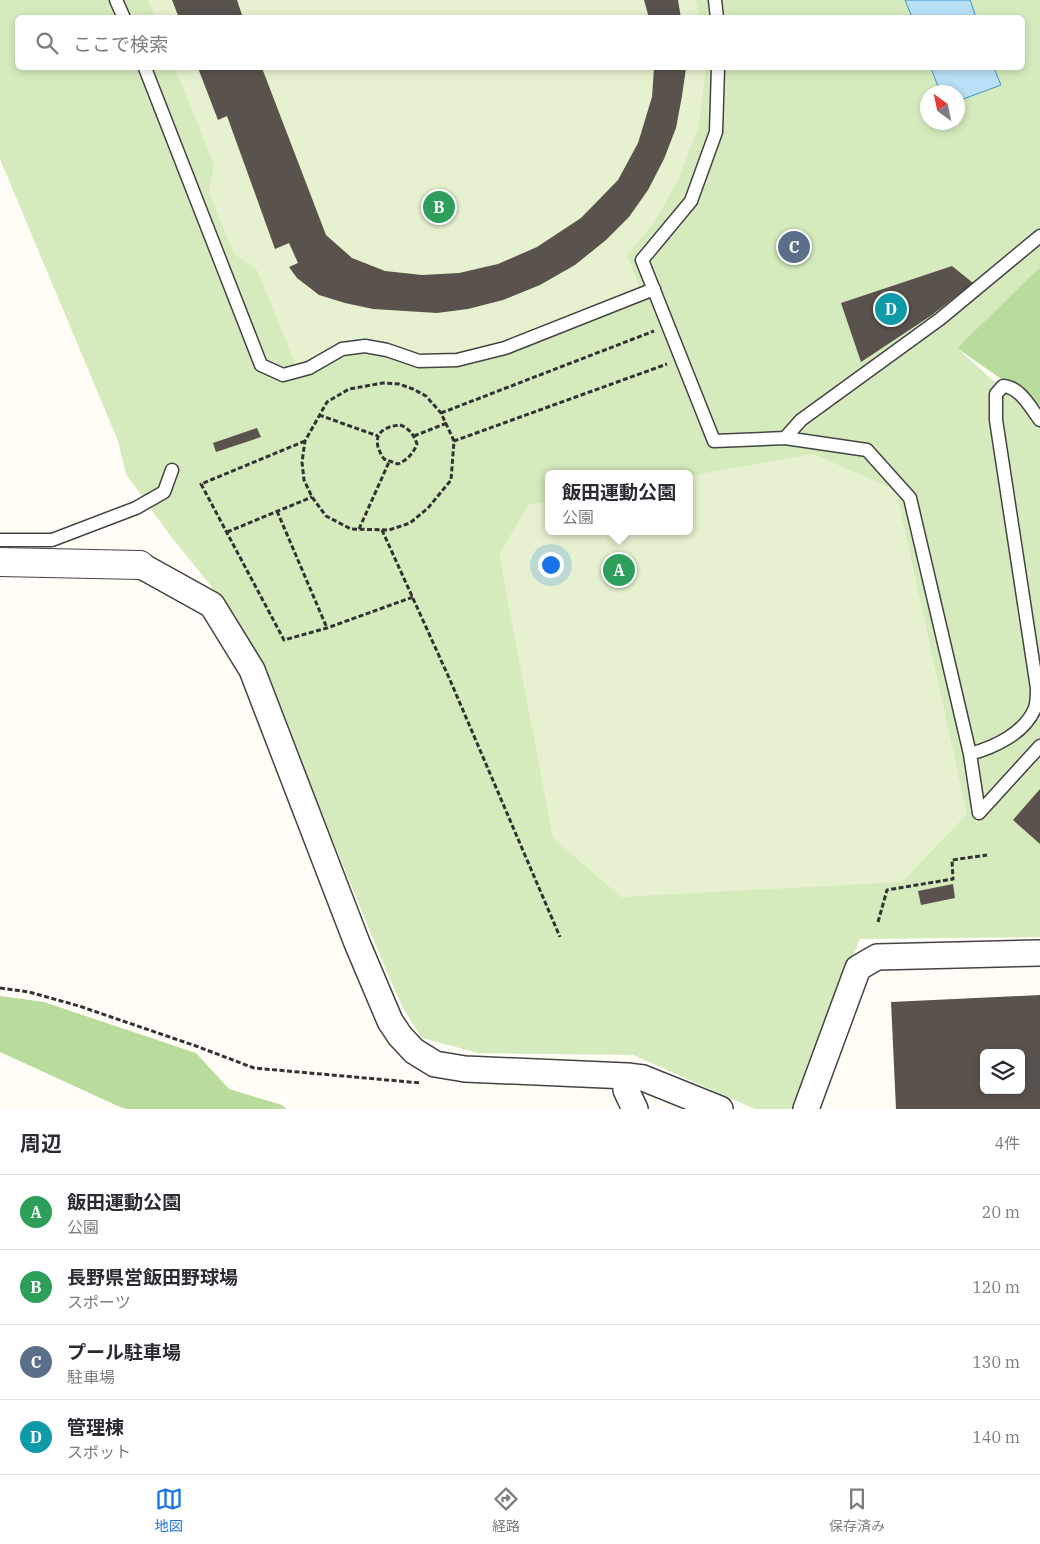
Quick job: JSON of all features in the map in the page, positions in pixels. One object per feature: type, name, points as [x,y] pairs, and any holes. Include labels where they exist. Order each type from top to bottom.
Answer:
[{"type":"street","points":[[0,562],[140,565],[212,605],[252,670],[357,943],[390,1021],[400,1036],[414,1051],[435,1064],[465,1069],[643,1078],[720,1109]]},
{"type":"street","points":[[806,1109],[858,968],[877,957],[1040,953]]},
{"type":"street","points":[[627,1076],[626,1090],[635,1109]]},
{"type":"lane","points":[[116,0],[123,15]]},
{"type":"lane","points":[[715,0],[717,15]]},
{"type":"lane","points":[[146,70],[261,365],[283,375],[309,368],[342,349],[365,346],[387,350],[419,360],[457,360],[505,348],[654,289]]},
{"type":"lane","points":[[718,70],[716,132],[691,202],[642,260],[714,441],[785,438],[868,450],[910,498],[970,754],[979,813],[1040,746]]},
{"type":"lane","points":[[785,438],[801,420],[940,319],[1040,236]]},
{"type":"lane","points":[[970,754],[988,749],[1020,729],[1035,707],[1037,688],[996,420],[996,394],[1003,386],[1010,387],[1022,397],[1040,420]]},
{"type":"lane","points":[[0,540],[52,540],[136,508],[164,492],[172,470]]},
{"type":"path","points":[[441,413],[668,326]]},
{"type":"path","points":[[454,441],[681,358]]},
{"type":"path","points":[[383,383],[399,384],[426,396],[441,413],[454,441],[451,480],[428,508],[410,523],[389,530],[351,529],[326,516],[312,497],[304,480],[302,462],[306,441],[327,402],[349,389],[383,383]]},
{"type":"path","points":[[319,415],[378,436]]},
{"type":"path","points":[[414,436],[446,422]]},
{"type":"path","points":[[400,425],[406,427],[414,436],[417,444],[411,455],[405,461],[398,464],[384,459],[376,444],[378,436],[388,427],[400,425]]},
{"type":"path","points":[[306,441],[202,484],[284,640],[327,628],[413,597]]},
{"type":"path","points":[[359,529],[389,462]]},
{"type":"path","points":[[227,532],[312,497]]},
{"type":"path","points":[[277,511],[327,628]]},
{"type":"path","points":[[382,530],[413,597],[560,937]]},
{"type":"path","points":[[878,922],[887,890],[952,879],[952,860],[987,855]]},
{"type":"path","points":[[0,988],[29,992],[79,1006],[254,1068],[422,1083]]},
{"type":"green space","points":[[0,0],[1040,0],[1040,267],[957,348],[1040,423],[1040,937],[860,939],[792,1109],[755,1109],[633,1055],[478,1053],[422,1038],[403,1008],[296,751],[228,607],[169,534],[126,474],[118,441],[0,159]]},
{"type":"green space","points":[[148,0],[695,0],[699,15],[154,15]]},
{"type":"green space","points":[[176,70],[705,70],[699,125],[679,178],[654,223],[627,255],[640,288],[503,342],[458,352],[418,355],[385,341],[345,340],[296,365],[257,270],[234,254],[209,192],[214,164]]},
{"type":"green space","points":[[1040,267],[1040,406],[957,348]]},
{"type":"green space","points":[[813,454],[896,490],[967,814],[902,882],[621,897],[553,838],[499,555],[528,505],[545,502],[545,535],[693,535],[693,475]]},
{"type":"green space","points":[[0,996],[44,1002],[196,1053],[229,1089],[282,1105],[286,1109],[126,1109],[120,1107],[0,1052]]},
{"type":"water","points":[[905,0],[970,0],[975,15],[911,15]]},
{"type":"water","points":[[932,70],[995,70],[1001,85],[965,98],[965,85],[937,85]]},
{"type":"building","points":[[172,0],[237,0],[242,15],[178,15]]},
{"type":"building","points":[[644,0],[678,0],[680,15],[648,15]]},
{"type":"building","points":[[199,70],[263,70],[326,235],[352,258],[385,271],[422,275],[459,273],[498,264],[537,247],[581,218],[618,180],[638,143],[652,97],[654,70],[686,70],[676,128],[664,159],[648,190],[629,217],[606,240],[575,265],[540,285],[503,300],[468,309],[437,313],[373,309],[345,303],[319,295],[297,278],[289,267],[298,263],[289,243],[275,249],[227,116],[218,120]]},
{"type":"building","points":[[952,266],[973,283],[932,315],[861,362],[841,303]]},
{"type":"building","points":[[257,428],[261,437],[216,452],[213,443]]},
{"type":"building","points":[[1040,789],[1040,844],[1013,820]]},
{"type":"building","points":[[953,884],[955,898],[921,905],[918,891]]},
{"type":"building","points":[[1040,995],[1040,1109],[896,1109],[891,1002]]},
{"type":"place","name":"長野県営飯田野球場","points":[[439,207]]},
{"type":"place","name":"プール駐車場","points":[[794,247]]},
{"type":"place","name":"管理棟","points":[[891,309]]},
{"type":"place","name":"飯田運動公園","points":[[619,570]]}]
